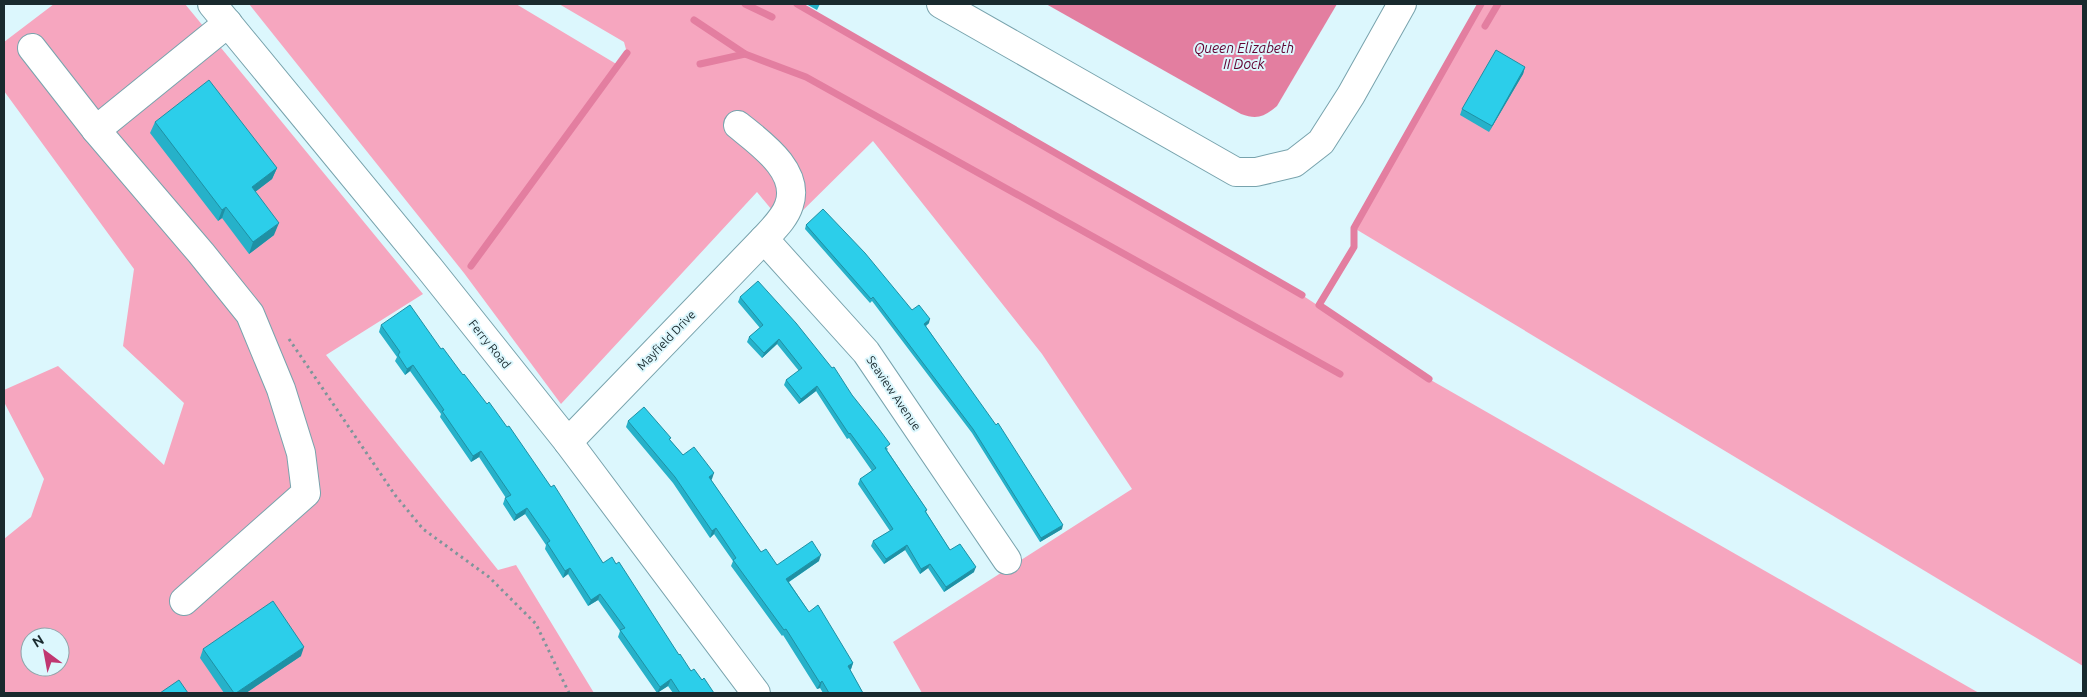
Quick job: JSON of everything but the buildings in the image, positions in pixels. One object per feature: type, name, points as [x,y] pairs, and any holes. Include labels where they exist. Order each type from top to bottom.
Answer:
[{"type":"street","points":[[941,4],[1236,172],[1256,172],[1294,163],[1321,142],[1351,95],[1402,4]]},
{"type":"street","points":[[96,130],[220,13]]},
{"type":"street","name":"Ferry Road","points":[[220,13],[430,269],[568,442],[756,693]]},
{"type":"street","points":[[32,48],[96,130],[201,253],[250,314],[281,389],[301,453],[306,493],[184,601]]},
{"type":"street","name":"Mayfield Drive","points":[[568,442],[764,239],[789,206],[791,185],[788,176],[774,158],[738,125]]},
{"type":"street","name":"Seaview Avenue","points":[[764,239],[866,352],[1007,560]]},
{"type":"path","points":[[288,338],[395,495],[423,529],[489,576],[536,624],[569,693]]},
{"type":"shaded area","points":[[54,4],[185,4],[423,294],[326,355],[498,570],[516,565],[594,693],[4,693],[4,539],[31,517],[44,479],[4,402],[4,390],[58,366],[164,465],[184,403],[123,346],[134,269],[4,91],[4,42]]},
{"type":"shaded area","points":[[249,4],[516,4],[618,65],[627,53],[624,42],[559,4],[797,4],[1302,295],[1429,379],[1979,693],[922,693],[893,642],[1132,489],[1042,354],[873,141],[786,227],[757,192],[561,404],[464,273]]},
{"type":"shaded area","points":[[1483,4],[2083,4],[2083,666],[1354,228]]},
{"type":"water","name":"Queen Elizabeth II Dock","points":[[1046,4],[1337,4],[1277,106],[1264,115],[1252,117],[1241,114]]},
{"type":"waterway","points":[[745,4],[772,17]]},
{"type":"waterway","points":[[797,4],[1302,295]]},
{"type":"waterway","points":[[1429,379],[1319,305],[1354,247],[1354,228],[1481,4]]},
{"type":"waterway","points":[[1485,26],[1498,4]]},
{"type":"waterway","points":[[694,20],[745,54],[806,77],[1340,374]]},
{"type":"waterway","points":[[471,266],[627,53]]},
{"type":"waterway","points":[[700,64],[745,54]]}]
